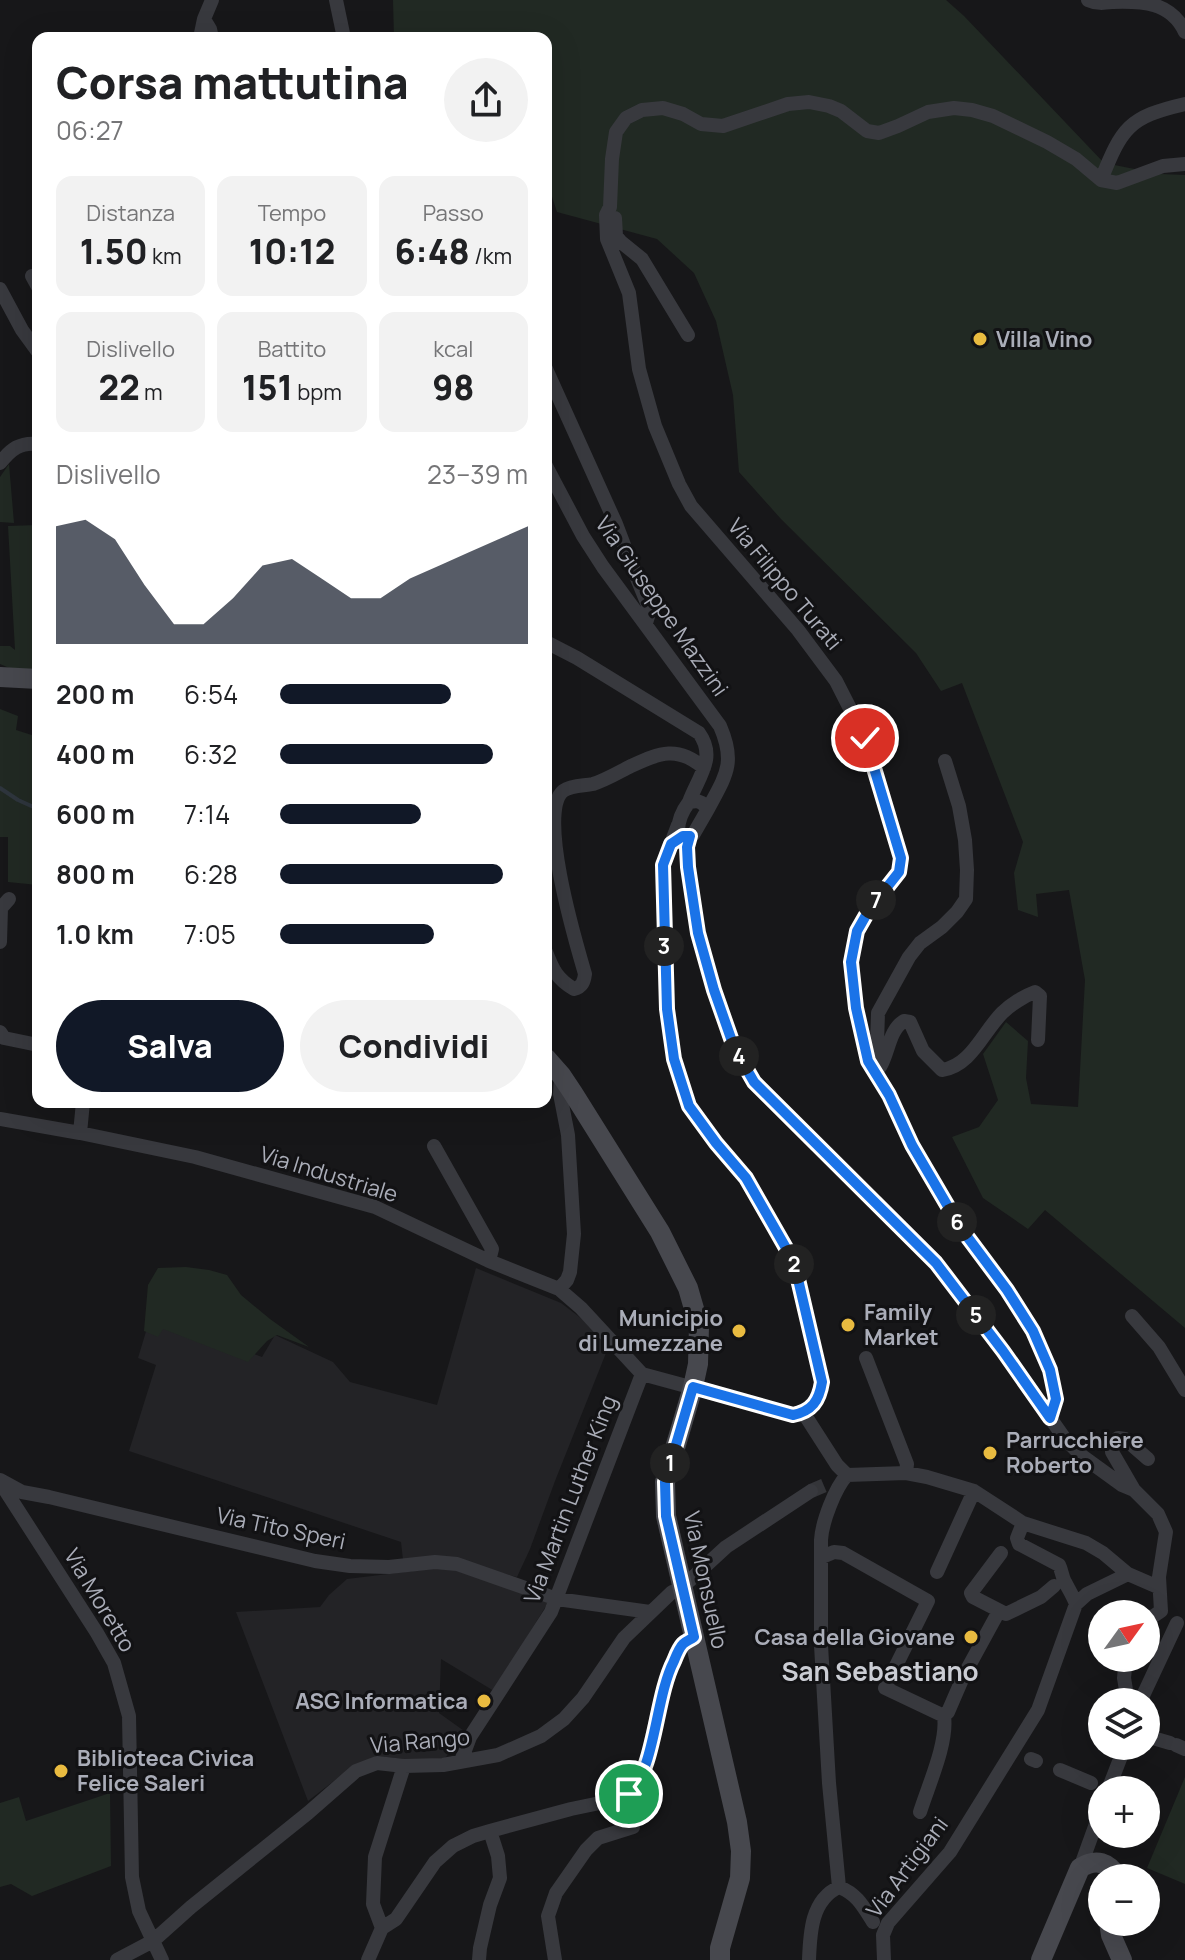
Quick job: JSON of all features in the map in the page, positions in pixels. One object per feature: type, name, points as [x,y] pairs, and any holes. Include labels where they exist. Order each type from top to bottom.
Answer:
[{"type":"main road","points":[[0,677],[32,679]]},
{"type":"main road","name":"Via Monsuello","points":[[552,1065],[561,1075],[571,1108],[591,1122],[660,1232],[688,1288],[699,1326],[698,1364],[693,1387],[665,1482],[666,1516],[737,1822],[741,1851],[740,1878],[720,1948],[720,1960]]},
{"type":"main road","points":[[1041,1960],[1080,1868],[1088,1864]]},
{"type":"main road","points":[[1111,1936],[1122,1960]]},
{"type":"street","points":[[201,32],[212,0]]},
{"type":"street","points":[[336,0],[343,32]]},
{"type":"street","points":[[1088,0],[1095,3],[1132,2],[1160,6],[1184,25]]},
{"type":"street","points":[[204,19],[211,32]]},
{"type":"street","name":"Via Filippo Turati","points":[[1050,1418],[1056,1399],[1050,1370],[1033,1331],[960,1227],[868,1061],[856,1008],[851,962],[857,931],[869,910],[899,872],[901,858],[865,738],[836,681],[798,630],[691,506],[679,484],[655,426],[639,369],[629,293],[607,239],[606,215],[610,207],[616,132],[626,118],[642,110],[663,108],[701,124],[723,126],[788,104],[809,102],[841,111],[867,131],[879,133],[928,112],[954,108],[972,110],[993,116],[1067,153],[1101,180]]},
{"type":"street","points":[[1185,104],[1153,112],[1124,131],[1101,180],[1117,183],[1163,166],[1185,164]]},
{"type":"street","name":"Via Filippo Turati","points":[[610,207],[615,217],[616,236],[642,259],[688,335]]},
{"type":"street","points":[[0,289],[32,344]]},
{"type":"street","points":[[552,383],[650,610],[646,623]]},
{"type":"street","points":[[0,463],[21,444],[32,444]]},
{"type":"street","name":"Via Giuseppe Mazzini","points":[[552,477],[603,567],[720,726],[727,743],[729,764],[725,773],[699,804],[680,835]]},
{"type":"street","points":[[552,646],[702,736],[708,749],[707,762],[695,785],[699,804]]},
{"type":"street","points":[[552,965],[562,982],[574,989],[584,982],[585,974],[558,865],[554,812],[560,794],[566,789],[594,784],[660,754],[683,754],[704,768]]},
{"type":"street","points":[[876,1075],[878,1013],[909,957],[920,943],[957,912],[966,899],[965,840],[959,806],[945,761]]},
{"type":"street","name":"Via Giuseppe Mazzini","points":[[680,835],[696,831],[699,804]]},
{"type":"street","points":[[642,1374],[793,1415],[811,1407],[819,1398],[822,1382],[794,1262],[746,1178],[689,1106],[674,1059],[667,1009],[663,865],[680,835]]},
{"type":"street","name":"Via Giuseppe Mazzini","points":[[680,835],[687,847],[698,933],[714,990],[734,1047],[754,1082],[936,1263],[1065,1439],[1082,1456],[1134,1490]]},
{"type":"street","points":[[0,942],[1,908],[9,899]]},
{"type":"street","points":[[876,1075],[893,1033],[904,1021],[910,1022],[923,1051],[934,1064],[942,1070],[949,1069],[966,1058],[1003,1011],[1035,992],[1040,996],[1038,1040]]},
{"type":"street","points":[[0,1032],[4,1038],[32,1044]]},
{"type":"street","points":[[80,1133],[82,1108]]},
{"type":"street","points":[[559,1289],[570,1272],[574,1234],[568,1135],[571,1108]]},
{"type":"street","name":"Via Industriale","points":[[0,1119],[195,1157],[375,1207],[489,1261],[559,1289],[581,1308],[642,1374]]},
{"type":"street","points":[[568,1135],[574,1123],[581,1119],[591,1122]]},
{"type":"street","points":[[434,1146],[492,1249],[489,1261]]},
{"type":"street","points":[[1132,1316],[1159,1347],[1185,1390]]},
{"type":"street","points":[[866,1358],[907,1464],[906,1473]]},
{"type":"street","name":"Via Martin Luther King","points":[[461,1761],[470,1737],[551,1612],[642,1374]]},
{"type":"street","points":[[803,1412],[844,1479]]},
{"type":"street","name":"Via Giuseppe Mazzini","points":[[1148,1459],[1125,1439],[1118,1438],[1113,1443],[1112,1452],[1134,1490],[1158,1514],[1166,1532],[1158,1587],[1161,1611]]},
{"type":"street","points":[[844,1479],[906,1473],[974,1491],[1023,1523],[1086,1543],[1128,1574],[1158,1587]]},
{"type":"street","points":[[839,1887],[821,1645],[822,1529],[844,1479]]},
{"type":"street","name":"Via Rango","points":[[117,1960],[153,1941],[356,1771],[377,1763],[443,1765],[498,1755],[541,1736],[564,1719],[583,1698],[624,1638],[672,1592],[689,1581],[726,1547],[818,1488],[844,1479]]},
{"type":"street","name":"Via Tito Speri","points":[[0,1481],[22,1492],[315,1561],[389,1567],[435,1562],[457,1564],[557,1599],[650,1612]]},
{"type":"street","name":"Via Moretto","points":[[0,1481],[114,1663],[129,1716],[132,1877],[136,1901],[153,1941]]},
{"type":"street","points":[[937,1572],[974,1491]]},
{"type":"street","points":[[1001,1553],[971,1593],[999,1611],[1010,1613],[1041,1597],[1059,1582],[1062,1569],[1059,1565],[1019,1544],[1017,1538],[1023,1523]]},
{"type":"street","points":[[822,1557],[834,1552],[843,1553],[928,1601],[885,1688],[944,1716]]},
{"type":"street","points":[[1059,1582],[1070,1589],[1076,1604],[1087,1594],[1128,1574]]},
{"type":"street","name":"Via Artigiani","points":[[884,1960],[883,1935],[888,1923],[1033,1762],[1038,1710],[1076,1604]]},
{"type":"street","points":[[920,1812],[943,1741],[946,1727],[944,1716],[999,1611]]},
{"type":"street","points":[[1147,1688],[1181,1624],[1161,1611]]},
{"type":"street","points":[[368,1960],[382,1928],[396,1919],[435,1862],[453,1846],[473,1836],[629,1794],[644,1771],[671,1667],[682,1644],[694,1637]]},
{"type":"street","points":[[1033,1762],[1088,1782]]},
{"type":"street","points":[[382,1928],[373,1904],[375,1857],[404,1766]]},
{"type":"street","points":[[555,1960],[548,1916],[556,1893],[598,1838],[633,1827],[635,1802],[629,1794]]},
{"type":"street","points":[[479,1960],[490,1905],[500,1878],[498,1856],[490,1831]]},
{"type":"street","points":[[1080,1868],[1088,1846]]},
{"type":"street","points":[[839,1887],[859,1899],[873,1922]]},
{"type":"street","points":[[809,1960],[810,1932],[816,1911],[823,1899],[839,1887]]},
{"type":"street","points":[[153,1941],[162,1960]]},
{"type":"shaded area","points":[[393,0],[946,0],[1104,163],[1160,174],[1185,175],[1185,1328],[1045,1210],[1028,1229],[983,1198],[952,1137],[979,1127],[998,1100],[983,1054],[1006,1022],[1028,1041],[1026,1078],[1031,1104],[1078,1107],[1085,980],[1069,890],[1036,894],[1038,917],[1018,910],[1014,873],[1023,842],[962,683],[941,691],[916,653],[781,519],[739,472],[733,395],[716,321],[694,273],[657,239],[557,212],[552,197],[552,32],[394,32]]},
{"type":"shaded area","points":[[9,464],[14,523],[0,522],[0,477]]},
{"type":"shaded area","points":[[32,525],[32,671],[16,671],[0,664],[0,646],[10,646],[15,650],[8,526]]},
{"type":"shaded area","points":[[0,709],[18,716],[16,730],[32,735],[32,884],[8,882],[8,837],[0,837]]},
{"type":"shaded area","points":[[186,1267],[227,1275],[241,1295],[309,1347],[277,1335],[267,1341],[248,1362],[163,1329],[158,1337],[144,1331],[148,1285],[158,1268]]},
{"type":"shaded area","points":[[476,1268],[561,1303],[586,1322],[608,1348],[517,1577],[455,1561],[403,1560],[401,1542],[129,1451],[156,1365],[138,1358],[151,1315],[262,1357],[275,1335],[333,1362],[350,1382],[437,1405]]},
{"type":"shaded area","points":[[454,1566],[549,1601],[494,1691],[441,1659],[439,1713],[467,1733],[445,1758],[413,1760],[377,1756],[352,1767],[308,1801],[236,1612],[320,1607],[347,1579]]},
{"type":"shaded area","points":[[1185,1777],[1185,1884],[1160,1873],[1160,1864],[1149,1864],[1155,1848],[1160,1848],[1160,1837]]},
{"type":"shaded area","points":[[110,1793],[111,1866],[32,1896],[11,1884],[0,1887],[0,1803],[19,1797],[26,1821]]},
{"type":"waterway","points":[[0,788],[32,806]]},
{"type":"tunnel","points":[[811,1491],[825,1485]]},
{"type":"place","name":"Villa Vino","points":[[980,339]]},
{"type":"place","name":"Family Market","points":[[848,1325]]},
{"type":"place","name":"Municipio di Lumezzane","points":[[739,1331]]},
{"type":"place","name":"Parrucchiere Roberto","points":[[990,1453]]},
{"type":"place","name":"Casa della Giovane","points":[[971,1637]]},
{"type":"place","name":"ASG Informatica","points":[[484,1701]]},
{"type":"place","name":"Biblioteca Civica Felice Saleri","points":[[61,1771]]},
{"type":"district","name":"San Sebastiano","points":[[880,1672]]},
{"type":"route","points":[[629,1794],[644,1771],[671,1667],[682,1644],[694,1637],[666,1516],[665,1482],[693,1387],[797,1415],[819,1398],[822,1382],[794,1262],[746,1178],[689,1106],[674,1059],[667,1009],[663,922],[663,865],[671,844],[683,836],[690,836],[688,867],[698,933],[734,1047],[754,1082],[936,1263],[1050,1418],[1056,1399],[1050,1370],[1033,1331],[960,1227],[868,1061],[856,1008],[851,962],[857,931],[869,910],[899,872],[901,858],[865,738]]}]
